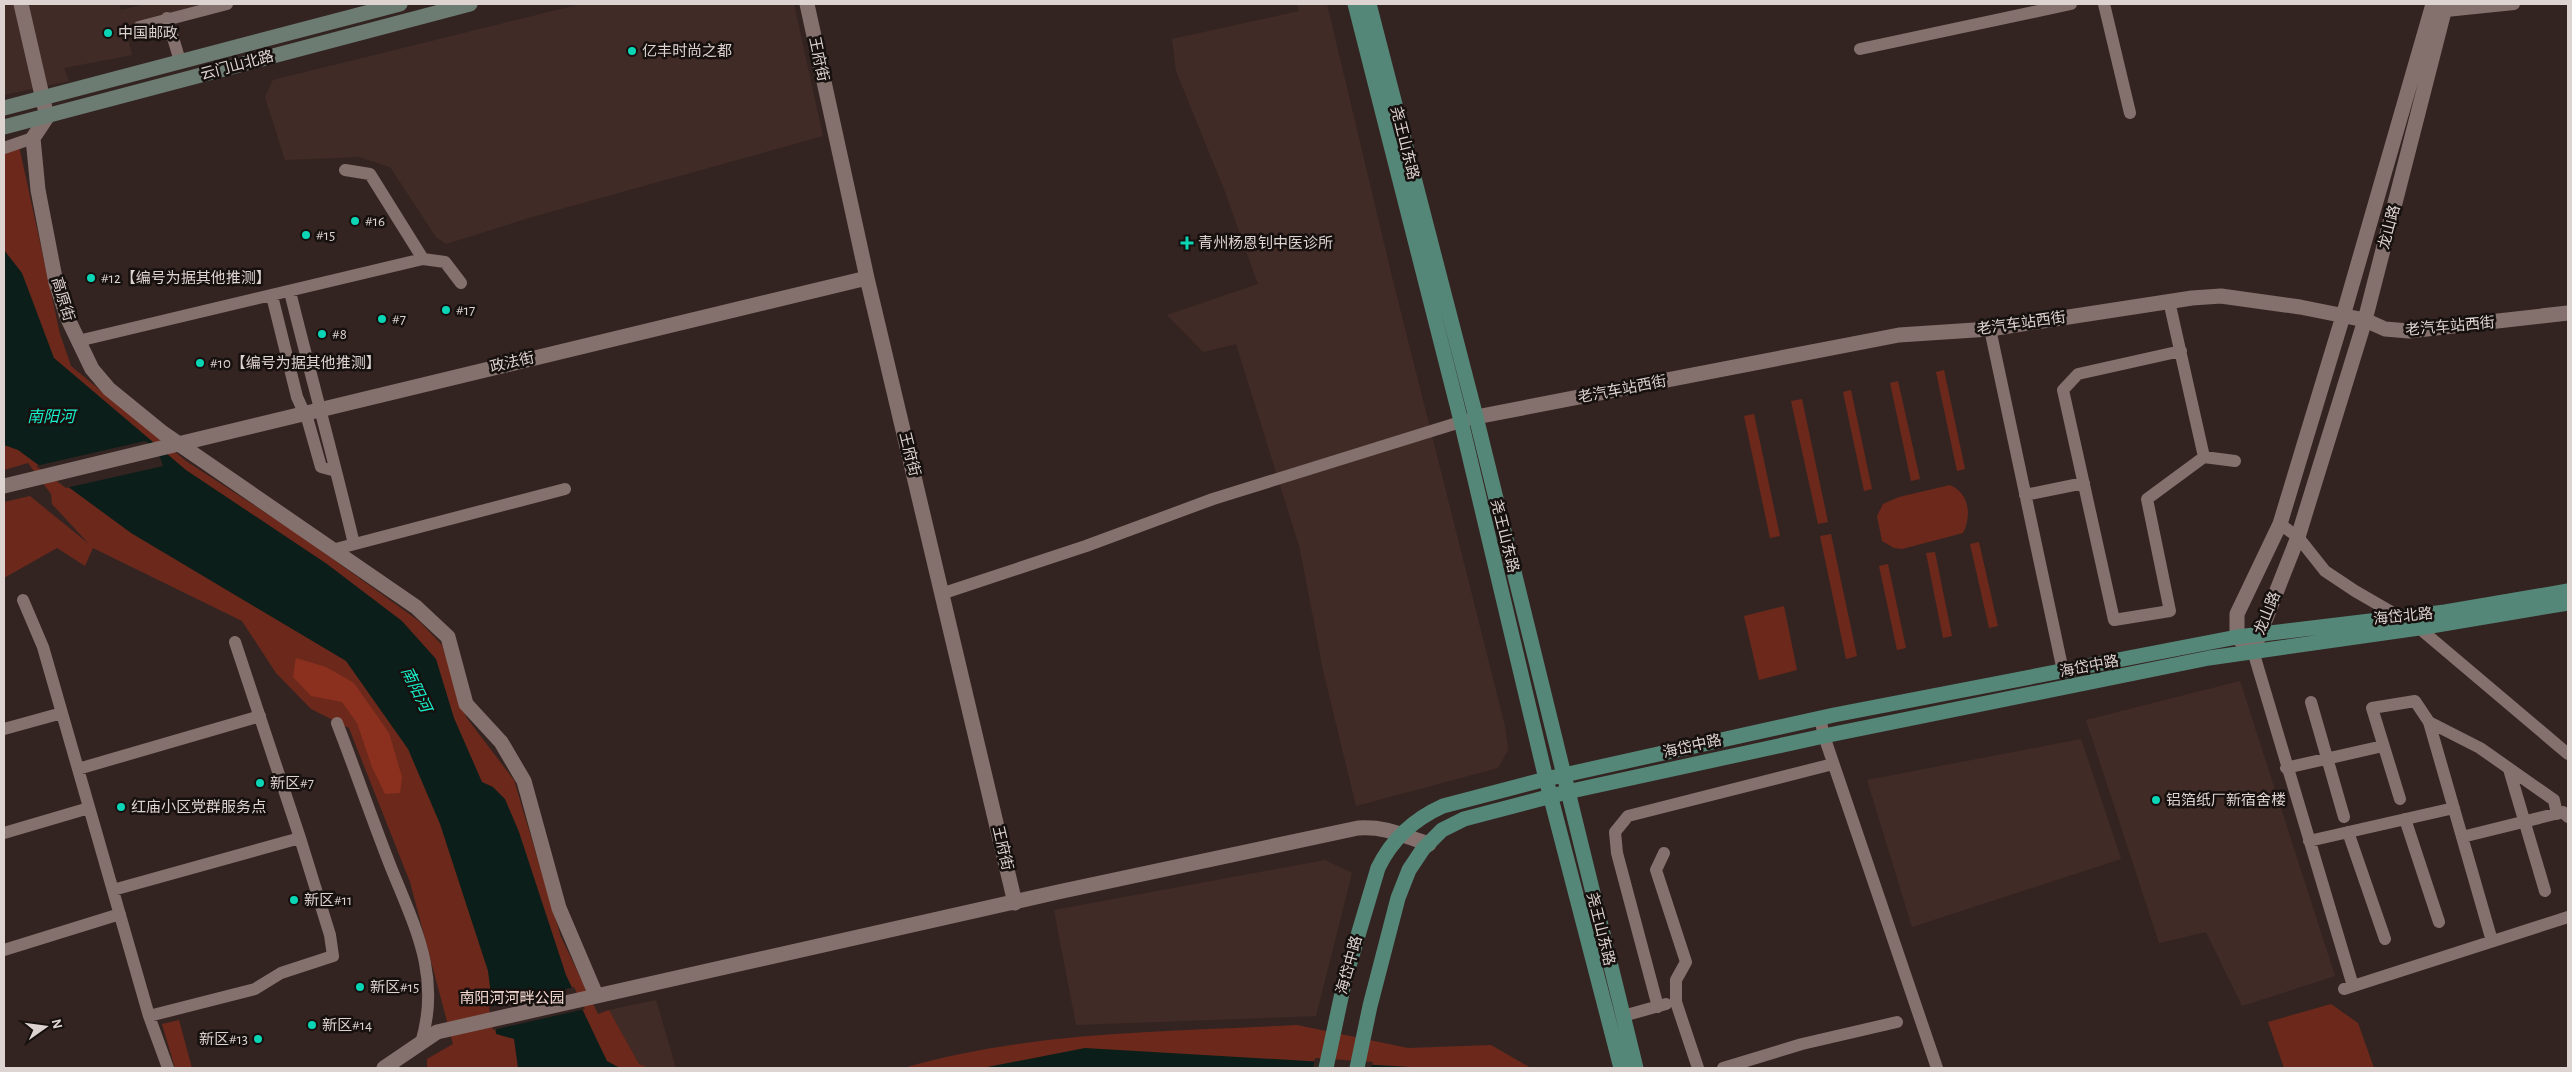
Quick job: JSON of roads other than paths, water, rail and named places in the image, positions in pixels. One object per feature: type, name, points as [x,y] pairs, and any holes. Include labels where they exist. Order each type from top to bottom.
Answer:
[{"type":"main road","name":"云门山北路","points":[[4,108],[180,60],[400,4]]},
{"type":"main road","name":"云门山北路","points":[[4,128],[470,4]]},
{"type":"main road","name":"尧王山东路","points":[[1354,4],[1461,421],[1550,796],[1620,1024],[1636,1068]]},
{"type":"main road","name":"尧王山东路","points":[[1370,4],[1476,417],[1563,775],[1620,1024],[1621,1068]]},
{"type":"main road","name":"海岱北路","points":[[2237,637],[2397,616],[2445,612],[2568,591]]},
{"type":"main road","name":"海岱北路","points":[[2253,651],[2420,628],[2568,602]]},
{"type":"main road","name":"海岱中路","points":[[1326,1068],[1336,1015],[1370,891],[1386,852],[1402,833],[1443,806],[1563,775],[1820,718],[2237,637]]},
{"type":"main road","name":"海岱中路","points":[[1357,1068],[1370,1006],[1398,898],[1409,870],[1442,830],[1464,818],[1567,792],[1824,736],[2209,658],[2253,651]]},
{"type":"street","points":[[4,148],[33,138],[47,117],[21,4]]},
{"type":"street","points":[[139,27],[167,18],[227,4]]},
{"type":"street","name":"王府街","points":[[807,4],[867,278],[944,593],[1016,903]]},
{"type":"street","points":[[1860,49],[2071,4]]},
{"type":"street","points":[[2104,4],[2130,113]]},
{"type":"street","points":[[2442,6],[2514,4]]},
{"type":"street","name":"龙山路","points":[[2442,6],[2365,320],[2298,537],[2258,633],[2253,651],[2237,637],[2238,614],[2280,524],[2343,316],[2442,6]]},
{"type":"street","points":[[167,18],[180,60]]},
{"type":"street","name":"高原街","points":[[33,138],[38,190],[56,282],[78,341],[92,369],[109,388],[177,444],[416,607],[448,636],[466,704],[501,742],[524,781],[559,908],[591,996]]},
{"type":"street","points":[[345,170],[370,174],[423,259]]},
{"type":"street","points":[[78,341],[423,259],[445,262],[462,283]]},
{"type":"street","name":"政法街","points":[[4,486],[302,412],[867,278]]},
{"type":"street","points":[[290,292],[354,544]]},
{"type":"street","points":[[272,296],[302,412],[308,421],[321,467],[336,471]]},
{"type":"street","name":"老汽车站西街","points":[[1476,417],[1898,335],[1990,329],[2169,301],[2221,296],[2300,307],[2365,320],[2385,329],[2409,331],[2568,313]]},
{"type":"street","points":[[2169,301],[2204,457]]},
{"type":"street","points":[[1990,329],[2063,671]]},
{"type":"street","points":[[2180,351],[2078,374],[2063,390],[2114,620],[2170,611],[2147,499],[2204,457],[2235,461]]},
{"type":"street","points":[[944,593],[1086,546],[1213,499],[1476,417]]},
{"type":"street","points":[[2025,495],[2084,483]]},
{"type":"street","points":[[332,550],[565,489]]},
{"type":"street","points":[[2280,524],[2298,537],[2325,570],[2397,616],[2420,628],[2568,754]]},
{"type":"street","points":[[23,600],[42,647],[149,1016],[168,1068]]},
{"type":"street","points":[[149,1016],[255,989],[281,973],[333,956],[330,935],[300,838],[235,642]]},
{"type":"street","points":[[2253,651],[2309,841],[2349,987],[2568,917]]},
{"type":"street","points":[[2400,799],[2372,708],[2416,701],[2429,722],[2492,941]]},
{"type":"street","points":[[2311,702],[2344,817]]},
{"type":"street","points":[[4,729],[62,713]]},
{"type":"street","points":[[78,769],[260,716]]},
{"type":"street","points":[[1820,718],[1833,764],[1936,1068]]},
{"type":"street","points":[[2429,722],[2480,748],[2554,800],[2562,815],[2462,837]]},
{"type":"street","points":[[337,723],[420,937],[429,989],[429,1007],[421,1043]]},
{"type":"street","points":[[2286,768],[2383,746]]},
{"type":"street","points":[[1658,1006],[1617,853],[1615,832],[1628,816],[1833,764]]},
{"type":"street","points":[[2509,769],[2545,891]]},
{"type":"street","points":[[4,833],[89,808]]},
{"type":"street","points":[[2309,841],[2454,808]]},
{"type":"street","points":[[2405,819],[2439,922]]},
{"type":"street","points":[[384,1068],[437,1032],[591,996],[1358,828],[1381,828],[1402,833],[1429,844]]},
{"type":"street","points":[[2348,832],[2385,939]]},
{"type":"street","points":[[113,890],[300,838]]},
{"type":"street","points":[[1664,853],[1656,870],[1686,962],[1676,980],[1676,1002],[1698,1068]]},
{"type":"street","points":[[4,950],[120,914]]},
{"type":"street","points":[[1620,1024],[1658,1006],[1676,1002]]},
{"type":"street","points":[[1723,1068],[1802,1044],[1897,1022]]},
{"type":"water","name":"南阳河","points":[[4,250],[22,273],[54,358],[186,470],[327,564],[402,621],[436,659],[454,718],[482,782],[493,787],[505,799],[519,832],[566,975],[607,1061],[620,1068],[518,1068],[514,1039],[496,1034],[488,971],[440,824],[408,749],[346,661],[131,533],[18,450],[4,445]]},
{"type":"water","points":[[1085,1048],[1427,1068],[982,1068]]},
{"type":"place","name":"中国邮政","points":[[108,33]]},
{"type":"place","name":"亿丰时尚之都","points":[[632,51]]},
{"type":"place","name":"#16","points":[[355,221]]},
{"type":"place","name":"#15","points":[[306,235]]},
{"type":"place","name":"青州杨恩钊中医诊所","points":[[1187,243]]},
{"type":"place","name":"#12【编号为据其他推测】","points":[[91,278]]},
{"type":"place","name":"#17","points":[[446,310]]},
{"type":"place","name":"#7","points":[[382,319]]},
{"type":"place","name":"#8","points":[[322,334]]},
{"type":"place","name":"#10【编号为据其他推测】","points":[[200,363]]},
{"type":"place","name":"新区#7","points":[[260,783]]},
{"type":"place","name":"铝箔纸厂新宿舍楼","points":[[2156,800]]},
{"type":"place","name":"红庙小区党群服务点","points":[[121,807]]},
{"type":"place","name":"新区#11","points":[[294,900]]},
{"type":"place","name":"新区#15","points":[[360,987]]},
{"type":"place","name":"新区#14","points":[[312,1025]]},
{"type":"place","name":"新区#13","points":[[258,1039]]},
{"type":"park label","name":"南阳河河畔公园","points":[[512,998]]}]
